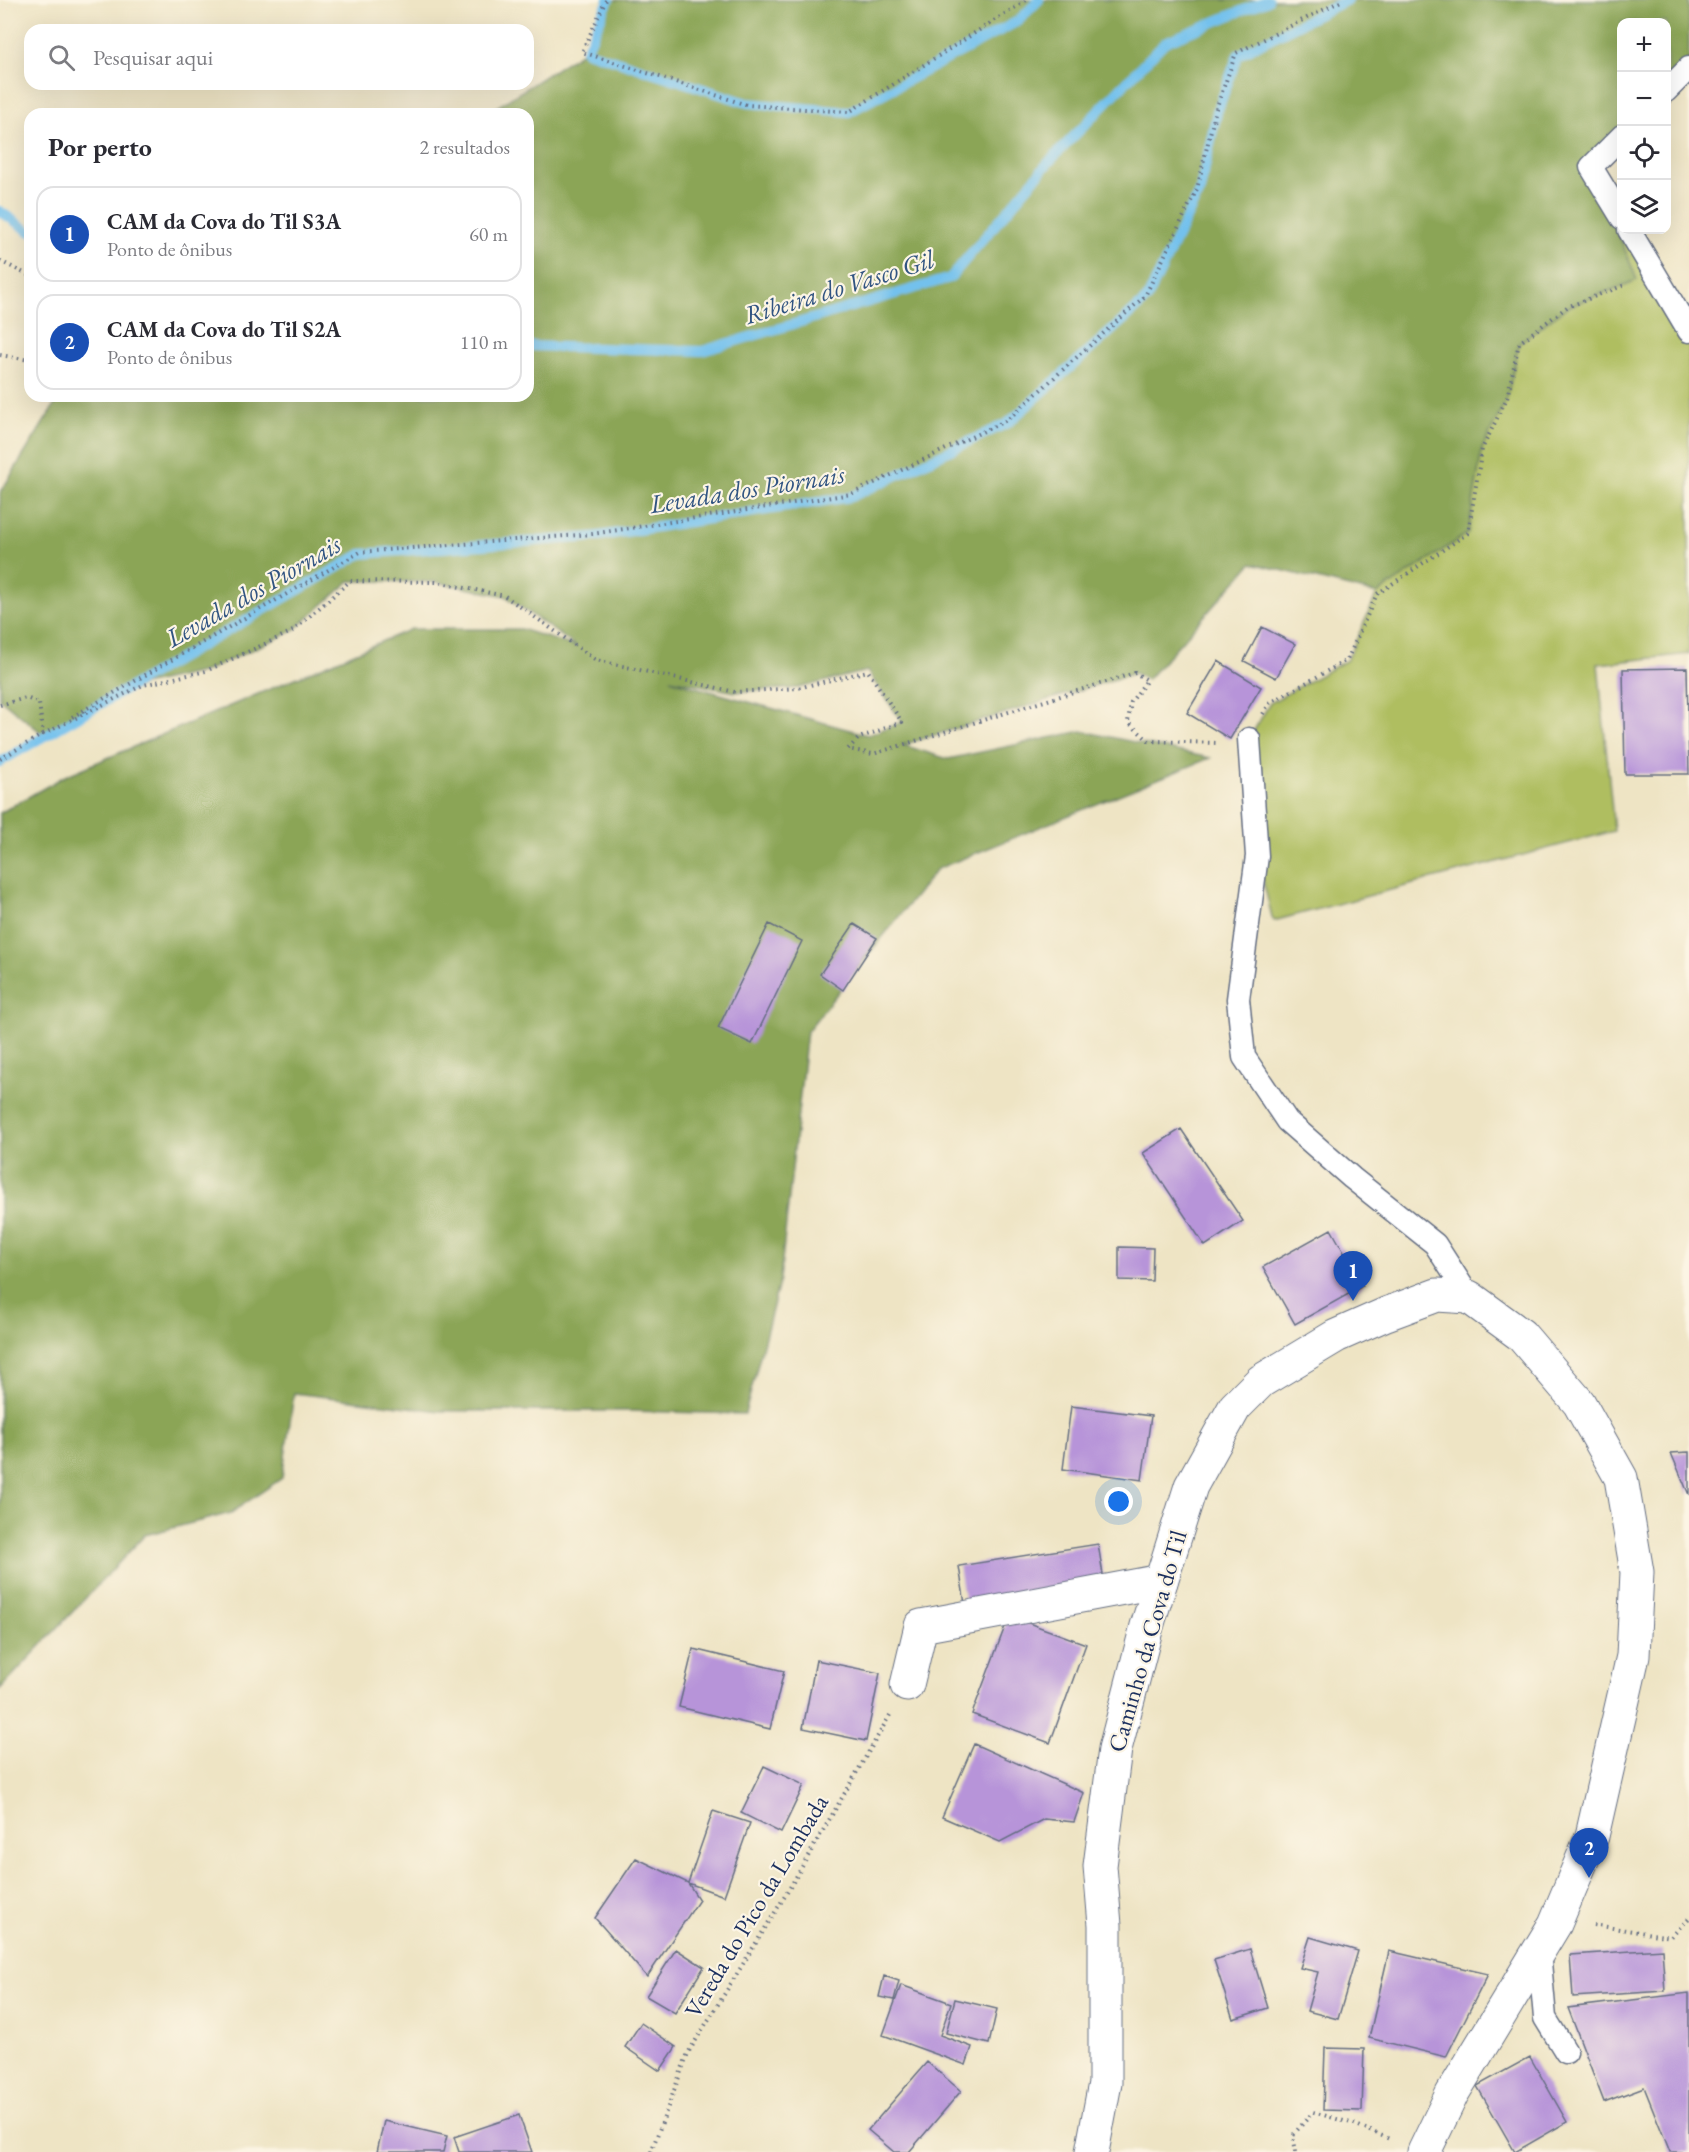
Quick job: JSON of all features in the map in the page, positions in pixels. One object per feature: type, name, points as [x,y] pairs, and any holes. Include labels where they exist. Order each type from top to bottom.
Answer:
[{"type":"street","name":"Caminho da Cova do Til","points":[[1092,2152],[1105,2084],[1105,1925],[1100,1866],[1114,1749],[1161,1581],[1191,1486],[1234,1407],[1261,1381],[1336,1336],[1386,1314],[1437,1295],[1469,1297]]},
{"type":"street","points":[[1410,2149],[1452,2094],[1547,1937],[1592,1836],[1633,1656],[1637,1572],[1621,1478],[1579,1403],[1521,1335],[1469,1297]]},
{"type":"street","points":[[907,1685],[921,1626],[1161,1581]]},
{"type":"lane","points":[[1671,86],[1689,68]]},
{"type":"lane","points":[[1617,141],[1591,167],[1617,210]]},
{"type":"lane","points":[[1631,234],[1689,332]]},
{"type":"lane","points":[[1249,739],[1257,856],[1238,999],[1244,1057],[1287,1121],[1352,1178],[1435,1244],[1469,1297]]},
{"type":"lane","points":[[1547,1937],[1545,2018],[1566,2052]]},
{"type":"path","points":[[606,0],[582,52],[747,105],[849,112],[1027,0]]},
{"type":"path","points":[[0,759],[360,552],[592,534],[851,494],[1007,420],[1145,296],[1197,189],[1216,110],[1236,53],[1343,0]]},
{"type":"path","points":[[0,261],[24,273]]},
{"type":"path","points":[[1270,703],[1347,660],[1377,594],[1468,533],[1482,448],[1507,398],[1518,343],[1567,307],[1627,284]]},
{"type":"path","points":[[0,355],[24,359]]},
{"type":"path","points":[[44,734],[143,685],[206,671],[293,631],[350,581],[436,582],[505,596],[596,660],[735,692],[798,688],[868,671],[902,722],[859,738],[848,749],[873,754],[1135,673],[1147,680],[1131,702],[1128,722],[1149,741],[1214,744],[1249,739]]},
{"type":"path","points":[[0,705],[26,698],[39,703],[44,734]]},
{"type":"path","name":"Vereda do Pico da Lombada","points":[[651,2152],[687,2053],[784,1896],[907,1685]]},
{"type":"path","points":[[1547,1937],[1571,1922],[1671,1937],[1689,1918]]},
{"type":"path","points":[[1296,2152],[1293,2134],[1313,2112],[1354,2124],[1410,2149]]},
{"type":"green space","points":[[606,0],[1689,0],[1689,68],[1671,87],[1671,18],[1617,18],[1617,140],[1591,167],[1637,280],[1567,307],[1519,343],[1507,398],[1482,449],[1468,533],[1377,594],[1252,563],[1147,680],[1135,673],[903,745],[948,759],[1082,731],[1210,758],[937,869],[807,1031],[780,1279],[745,1414],[627,1411],[440,1411],[294,1393],[282,1478],[231,1513],[145,1535],[0,1689],[0,813],[65,776],[411,629],[521,629],[577,647],[505,596],[436,582],[350,581],[293,631],[206,671],[143,685],[43,734],[0,699],[0,493],[56,402],[534,402],[534,108],[495,108],[523,90],[534,90],[534,83],[582,52]],"holes":[[[867,671],[902,722],[868,735],[670,679],[735,692],[798,688]]]},
{"type":"green space","points":[[1591,167],[1617,211],[1617,231]]},
{"type":"green space","points":[[1618,234],[1631,234],[1689,331],[1689,654],[1598,664],[1614,831],[1273,921],[1257,856],[1249,739],[1270,703],[1347,660],[1377,594],[1468,533],[1482,449],[1507,398],[1519,343],[1567,307],[1637,280]]},
{"type":"building","points":[[1262,627],[1295,644],[1276,678],[1244,661]]},
{"type":"building","points":[[1218,661],[1261,687],[1230,739],[1187,713]]},
{"type":"building","points":[[1687,668],[1689,774],[1625,774],[1623,669]]},
{"type":"building","points":[[769,924],[802,941],[752,1044],[718,1028]]},
{"type":"building","points":[[854,924],[877,938],[843,990],[820,974]]},
{"type":"building","points":[[1181,1129],[1243,1221],[1205,1246],[1143,1153]]},
{"type":"building","points":[[1331,1229],[1363,1286],[1295,1324],[1263,1267]]},
{"type":"building","points":[[1119,1247],[1153,1248],[1152,1281],[1119,1280]]},
{"type":"building","points":[[1071,1406],[1151,1416],[1142,1480],[1063,1469]]},
{"type":"building","points":[[1689,1452],[1689,1495],[1671,1453]]},
{"type":"building","points":[[1098,1544],[1104,1581],[965,1604],[959,1566]]},
{"type":"building","points":[[1009,1616],[1086,1644],[1050,1743],[972,1714]]},
{"type":"building","points":[[693,1649],[784,1671],[770,1729],[679,1707]]},
{"type":"building","points":[[816,1660],[880,1673],[866,1741],[803,1728]]},
{"type":"building","points":[[974,1744],[1084,1793],[1074,1822],[1044,1819],[1000,1842],[942,1817]]},
{"type":"building","points":[[764,1766],[804,1785],[781,1833],[741,1813]]},
{"type":"building","points":[[713,1811],[750,1823],[724,1896],[688,1883]]},
{"type":"building","points":[[636,1858],[688,1883],[699,1900],[647,1977],[595,1918]]},
{"type":"building","points":[[1310,1937],[1358,1951],[1338,2019],[1307,2011],[1318,1972],[1300,1968]]},
{"type":"building","points":[[676,1949],[704,1967],[675,2013],[646,1996]]},
{"type":"building","points":[[1250,1949],[1268,2008],[1233,2019],[1214,1960]]},
{"type":"building","points":[[1662,1949],[1665,1991],[1573,1997],[1570,1955]]},
{"type":"building","points":[[1389,1951],[1488,1974],[1446,2057],[1369,2038]]},
{"type":"building","points":[[884,1976],[899,1981],[894,2000],[879,1997]]},
{"type":"building","points":[[901,1985],[951,2003],[940,2035],[972,2047],[966,2065],[883,2035]]},
{"type":"building","points":[[1689,1993],[1689,2152],[1670,2152],[1644,2087],[1604,2102],[1568,2008]]},
{"type":"building","points":[[955,1999],[997,2009],[989,2044],[946,2033]]},
{"type":"building","points":[[641,2023],[676,2047],[660,2071],[625,2047]]},
{"type":"building","points":[[1325,2048],[1364,2049],[1362,2111],[1323,2110]]},
{"type":"building","points":[[1530,2057],[1567,2122],[1515,2152],[1477,2086]]},
{"type":"building","points":[[927,2062],[961,2091],[909,2152],[894,2152],[868,2130]]},
{"type":"building","points":[[519,2115],[532,2152],[459,2152],[454,2137]]},
{"type":"building","points":[[384,2121],[447,2136],[443,2152],[377,2152]]},
{"type":"waterway","name":"Levada dos Piornais","points":[[609,0],[586,51],[747,103],[849,112],[1018,21],[1039,0]]},
{"type":"waterway","name":"Ribeira do Vasco Gil","points":[[534,346],[702,351],[950,278],[1048,163],[1165,42],[1268,0]]},
{"type":"waterway","name":"Levada dos Piornais","points":[[0,762],[361,554],[593,537],[851,497],[1008,423],[1147,299],[1200,190],[1217,112],[1238,55],[1347,0]]},
{"type":"waterway","name":"Ribeira do Vasco Gil","points":[[0,211],[24,228]]},
{"type":"place","name":"CAM da Cova do Til S3A","points":[[1353,1301]]},
{"type":"place","name":"CAM da Cova do Til S2A","points":[[1589,1878]]}]
